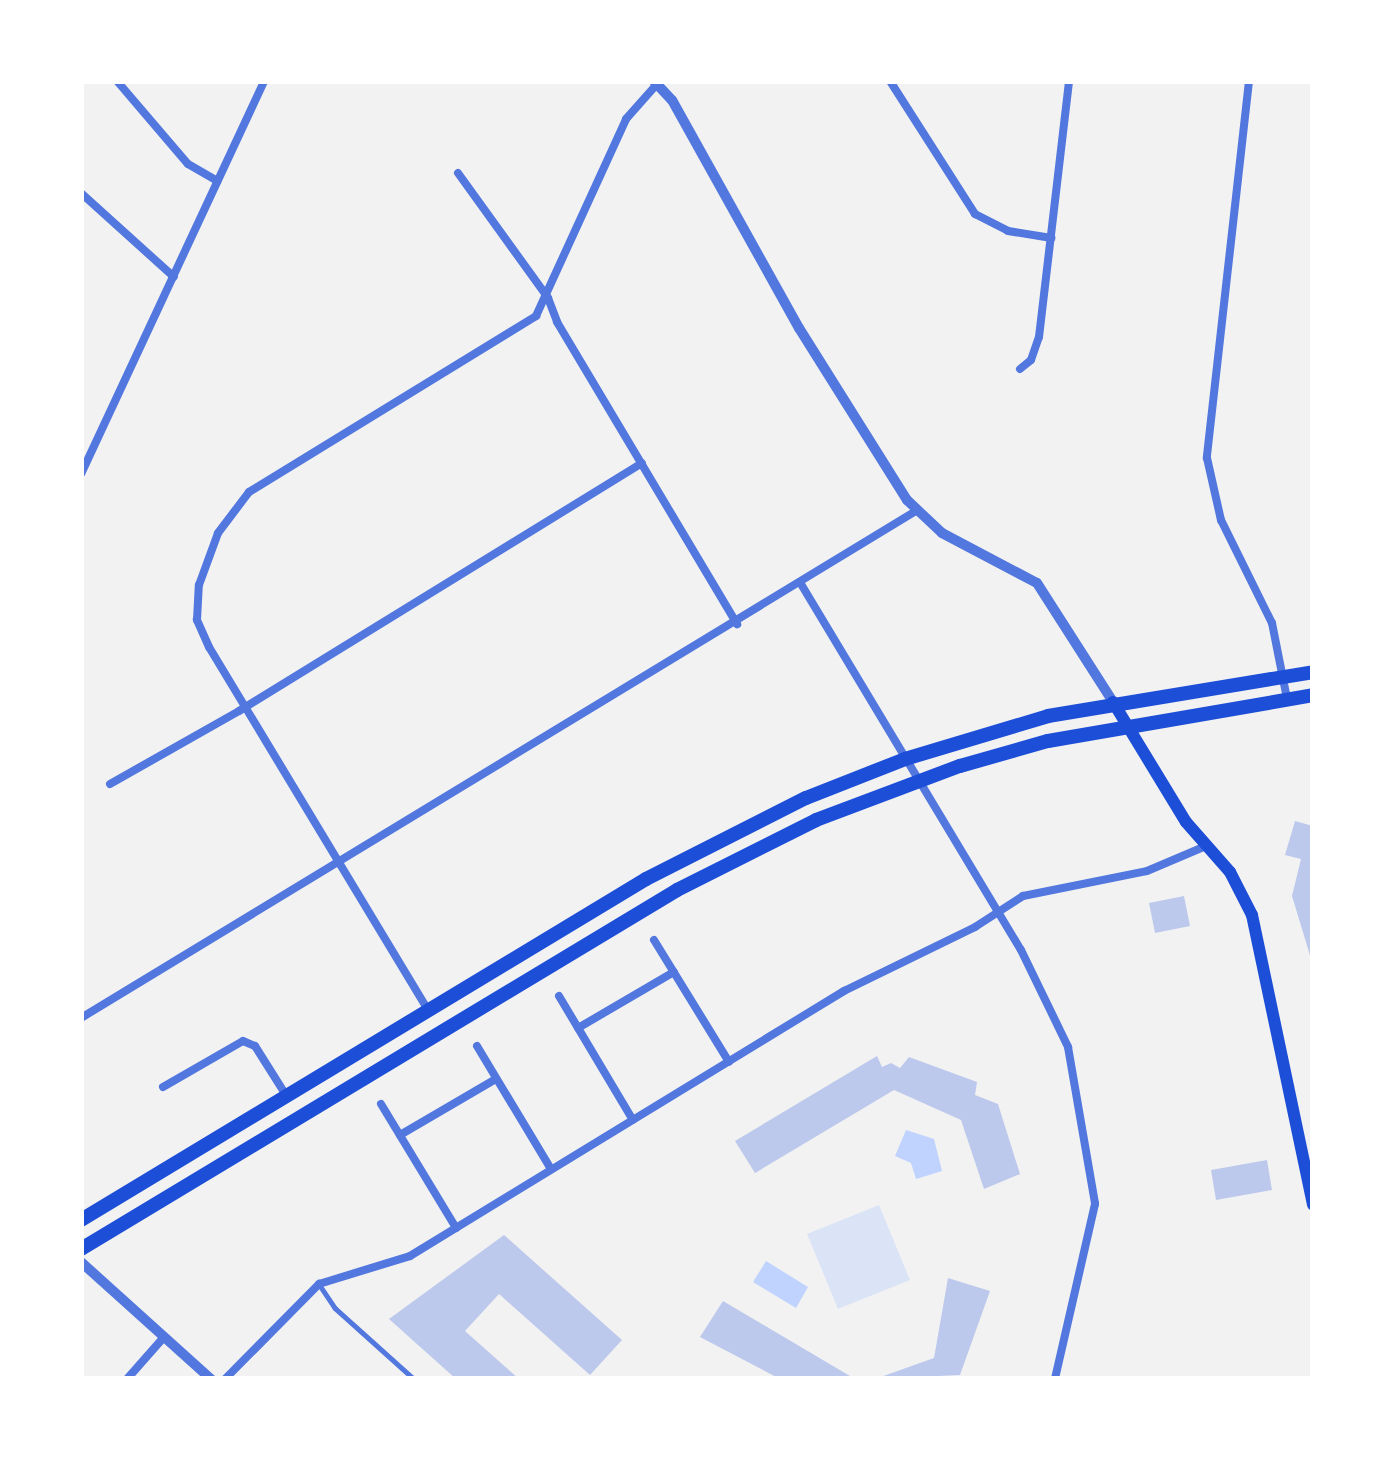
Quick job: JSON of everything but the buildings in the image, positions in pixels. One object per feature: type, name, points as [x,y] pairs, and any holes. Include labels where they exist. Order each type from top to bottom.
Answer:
[{"type":"main road","points":[[81,1220],[690,854],[806,797],[905,759],[1113,702],[1313,672]]},
{"type":"main road","points":[[81,1249],[677,890],[816,820],[920,780],[1127,724],[1313,695]]},
{"type":"main road","points":[[1113,702],[1206,846],[1230,872],[1256,926],[1313,1205]]},
{"type":"street","points":[[117,81],[188,164],[218,181]]},
{"type":"street","points":[[81,474],[264,81]]},
{"type":"street","points":[[890,81],[975,214],[1008,232],[1051,238]]},
{"type":"street","points":[[1020,369],[1036,347],[1069,81]]},
{"type":"street","points":[[1250,81],[1207,458],[1213,499],[1267,608],[1287,699]]},
{"type":"street","points":[[429,1011],[209,647],[196,604],[218,533],[249,492],[536,316],[626,119],[658,82],[845,406],[916,511],[952,539],[1037,583],[1113,702]]},
{"type":"street","points":[[458,173],[548,298],[556,322],[737,624]]},
{"type":"street","points":[[81,193],[174,277]]},
{"type":"street","points":[[110,784],[643,463]]},
{"type":"street","points":[[81,1018],[737,624],[916,511]]},
{"type":"street","points":[[801,584],[1060,1024],[1093,1172],[1091,1238],[1055,1379]]},
{"type":"street","points":[[225,1379],[319,1284],[395,1263],[844,991],[1023,896],[1136,874],[1206,846]]},
{"type":"street","points":[[655,940],[729,1062]]},
{"type":"street","points":[[578,1028],[674,972]]},
{"type":"street","points":[[559,996],[633,1120]]},
{"type":"street","points":[[163,1087],[243,1041],[256,1046],[286,1097]]},
{"type":"street","points":[[477,1046],[551,1169]]},
{"type":"street","points":[[400,1135],[496,1078]]},
{"type":"street","points":[[381,1104],[456,1228]]},
{"type":"street","points":[[81,1262],[211,1379]]},
{"type":"street","points":[[128,1379],[164,1337]]},
{"type":"lane","points":[[319,1284],[335,1308],[414,1379]]},
{"type":"shaded area","points":[[879,1205],[910,1280],[838,1309],[807,1234]]},
{"type":"water","points":[[906,1130],[934,1139],[942,1171],[916,1179],[911,1163],[895,1156]]},
{"type":"water","points":[[766,1261],[808,1287],[796,1308],[753,1282]]}]
